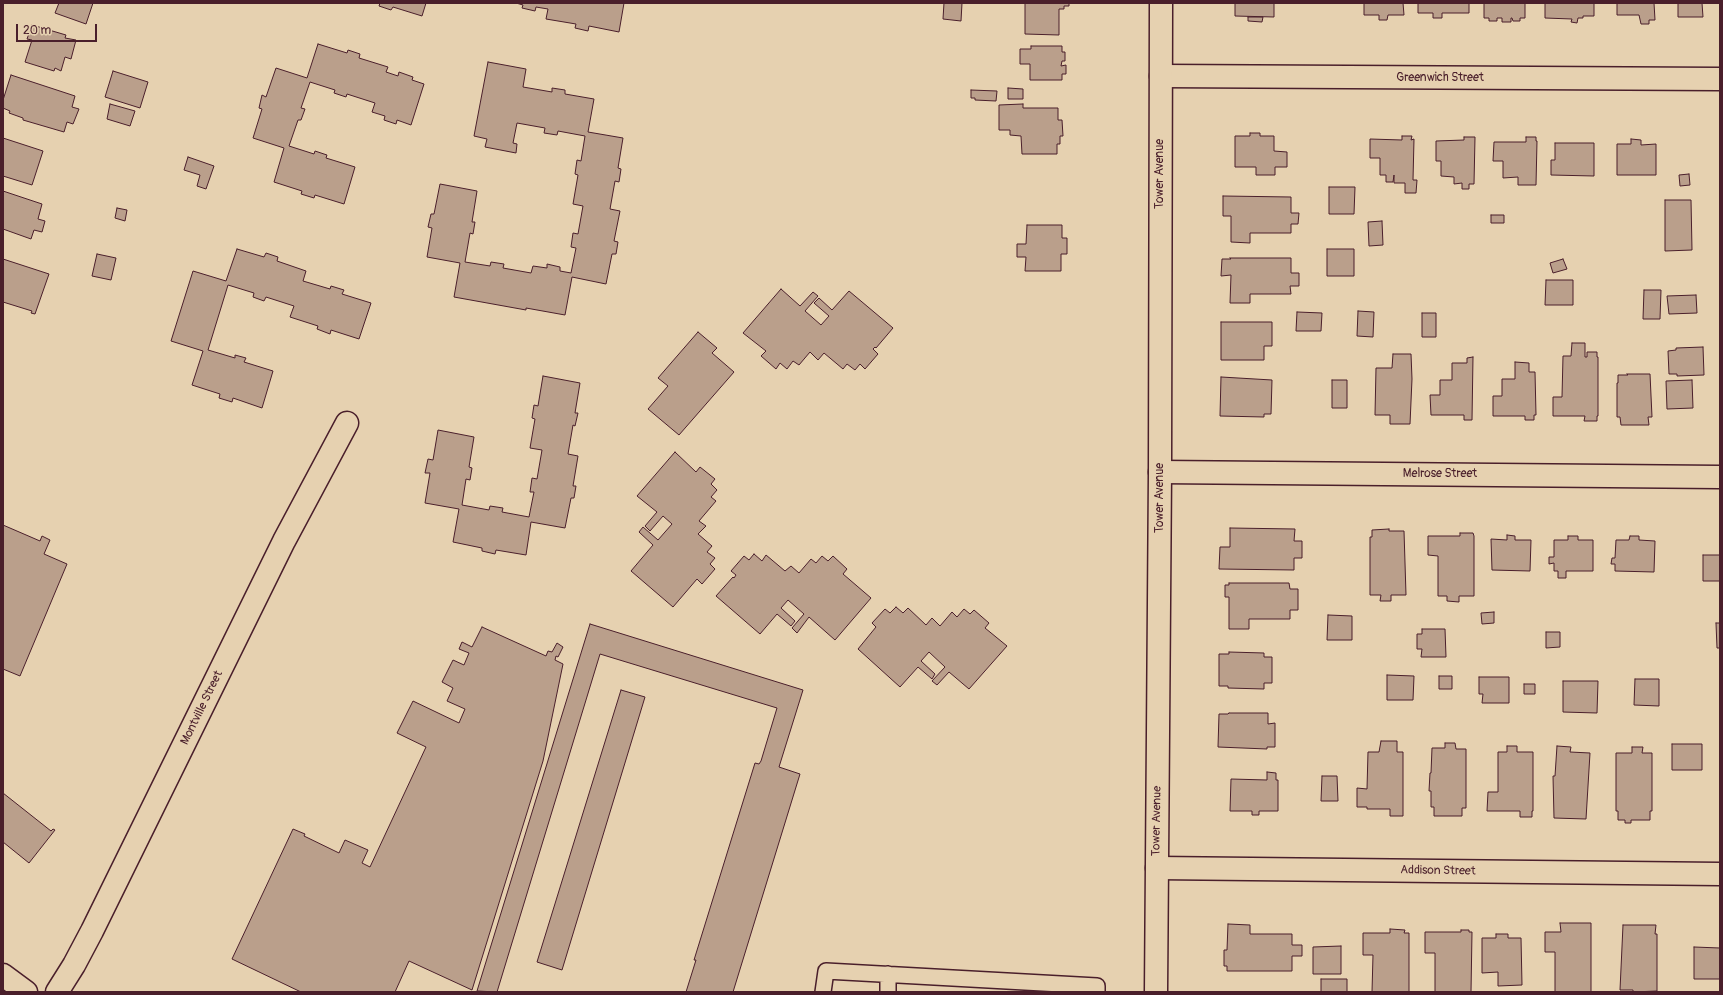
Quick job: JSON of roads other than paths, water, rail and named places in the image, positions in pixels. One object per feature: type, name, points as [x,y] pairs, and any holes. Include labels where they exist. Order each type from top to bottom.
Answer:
[{"type":"street","name":"Tower Avenue","points":[[1156,992],[1160,472],[1161,3]]},
{"type":"street","name":"Greenwich Street","points":[[1161,76],[1720,79]]},
{"type":"street","name":"Montville Street","points":[[57,992],[74,965],[92,931],[284,542],[347,423]]},
{"type":"street","name":"Melrose Street","points":[[1160,472],[1720,477]]},
{"type":"street","name":"Addison Street","points":[[1157,868],[1720,874]]},
{"type":"street","points":[[3,975],[26,992]]},
{"type":"lane","points":[[823,992],[826,971],[1097,989]]},
{"type":"lane","points":[[888,974],[888,992]]}]
